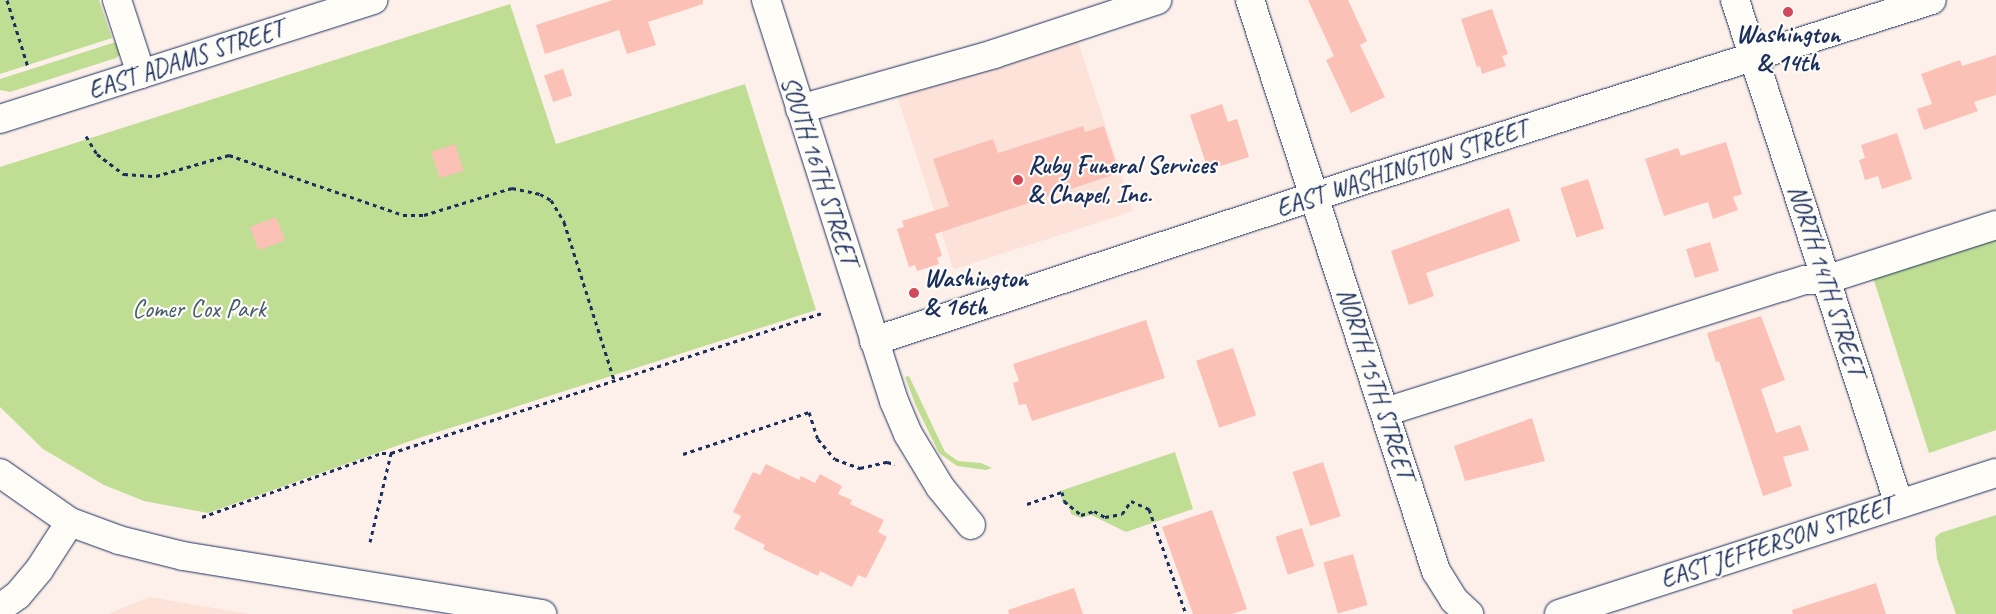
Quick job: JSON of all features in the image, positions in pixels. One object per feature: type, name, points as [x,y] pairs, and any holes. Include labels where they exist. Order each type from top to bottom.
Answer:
[{"type":"street","points":[[116,0],[141,74]]},
{"type":"street","name":"EAST ADAMS STREET","points":[[0,119],[373,0]]},
{"type":"street","name":"SOUTH 16TH STREET","points":[[766,0],[874,341],[908,434],[940,487],[972,525]]},
{"type":"street","points":[[800,109],[994,54],[1157,0]]},
{"type":"street","name":"NORTH 15TH STREET","points":[[1250,0],[1436,571],[1454,600],[1469,614]]},
{"type":"street","name":"NORTH 14TH STREET","points":[[1735,0],[1899,504]]},
{"type":"street","name":"EAST WASHINGTON STREET","points":[[874,341],[1314,197],[1932,0]]},
{"type":"street","points":[[1385,412],[1798,283],[1825,280],[1996,225]]},
{"type":"street","points":[[0,473],[70,522],[119,540],[183,556],[542,614]]},
{"type":"street","name":"EAST JEFFERSON STREET","points":[[1559,614],[1996,473]]},
{"type":"street","points":[[0,608],[18,595],[39,570],[70,522]]},
{"type":"path","points":[[6,0],[28,68]]},
{"type":"path","points":[[86,136],[98,154],[124,174],[156,176],[230,155],[403,215],[424,215],[512,188],[540,194],[551,200],[564,222],[614,380]]},
{"type":"path","points":[[202,517],[382,453],[391,453],[822,313]]},
{"type":"path","points":[[683,454],[810,411],[823,448],[841,461],[860,468],[887,462],[898,466]]},
{"type":"path","points":[[370,542],[391,453]]},
{"type":"path","points":[[1027,504],[1062,492],[1064,501],[1081,515],[1094,511],[1105,517],[1122,514],[1131,501],[1149,509],[1186,614]]},
{"type":"shaded area","points":[[1077,38],[1133,211],[953,269],[897,96]]},
{"type":"shaded area","points":[[149,597],[250,614],[108,614]]},
{"type":"green space","points":[[0,0],[99,0],[112,38],[0,74]]},
{"type":"green space","name":"Comer Cox Park","points":[[510,4],[556,144],[745,84],[816,310],[416,439],[208,513],[144,501],[104,485],[43,449],[0,407],[0,167]]},
{"type":"green space","points":[[122,40],[124,52],[116,58],[10,92],[0,90],[0,79]]},
{"type":"green space","points":[[1996,234],[1996,430],[1929,453],[1871,271]]},
{"type":"green space","points":[[909,376],[945,452],[958,461],[981,463],[992,468],[986,470],[957,466],[939,453],[916,406],[905,377]]},
{"type":"green space","points":[[1175,452],[1193,509],[1126,532],[1091,515],[1081,518],[1071,514],[1069,506],[1063,503],[1060,491]]},
{"type":"green space","points":[[1996,515],[1996,614],[1956,614],[1937,559],[1935,538],[1940,533]]},
{"type":"building","points":[[613,0],[703,0],[703,4],[648,22],[656,45],[627,54],[619,30],[545,54],[536,25]]},
{"type":"building","points":[[1308,0],[1348,0],[1367,41],[1360,45],[1385,97],[1351,113],[1326,60],[1334,56]]},
{"type":"building","points":[[1492,9],[1508,54],[1502,56],[1506,66],[1482,74],[1480,66],[1477,67],[1461,19]]},
{"type":"building","points":[[1996,55],[1996,95],[1974,102],[1978,111],[1924,130],[1917,109],[1932,104],[1921,74],[1960,60],[1962,66]]},
{"type":"building","points":[[563,69],[572,95],[553,102],[544,76]]},
{"type":"building","points":[[1222,104],[1228,122],[1237,119],[1249,157],[1208,170],[1190,115]]},
{"type":"building","points":[[1083,126],[1085,132],[1104,126],[1119,173],[935,234],[942,256],[937,258],[939,264],[917,271],[915,265],[909,267],[897,229],[904,227],[902,221],[949,206],[933,159],[993,139],[998,153]]},
{"type":"building","points":[[1897,133],[1912,179],[1882,189],[1878,176],[1865,180],[1859,160],[1865,158],[1861,145]]},
{"type":"building","points":[[1726,142],[1742,194],[1733,197],[1738,210],[1713,219],[1708,202],[1664,216],[1645,159],[1678,148],[1681,156]]},
{"type":"building","points":[[455,144],[464,171],[440,178],[431,152]]},
{"type":"building","points":[[1588,179],[1604,228],[1576,237],[1560,188]]},
{"type":"building","points":[[1509,208],[1520,241],[1426,273],[1434,296],[1409,305],[1391,251]]},
{"type":"building","points":[[276,217],[285,240],[259,250],[250,227]]},
{"type":"building","points":[[1710,242],[1719,271],[1695,278],[1686,249]]},
{"type":"building","points":[[1761,316],[1785,380],[1761,389],[1776,433],[1800,425],[1809,450],[1783,457],[1792,486],[1763,496],[1719,361],[1716,362],[1707,333]]},
{"type":"building","points":[[1146,320],[1165,378],[1032,421],[1026,404],[1019,405],[1013,383],[1019,381],[1013,364]]},
{"type":"building","points":[[1233,348],[1256,415],[1219,428],[1196,361]]},
{"type":"building","points":[[1532,418],[1545,461],[1465,481],[1454,446]]},
{"type":"building","points":[[1323,462],[1341,516],[1310,526],[1293,472]]},
{"type":"building","points":[[766,464],[799,480],[801,476],[815,483],[820,474],[842,486],[838,494],[852,500],[850,504],[884,520],[878,532],[887,537],[866,578],[858,575],[852,587],[820,571],[818,576],[763,549],[765,545],[734,529],[741,516],[733,512],[753,472],[760,475]]},
{"type":"building","points":[[1212,510],[1247,609],[1232,614],[1193,614],[1162,527]]},
{"type":"building","points":[[1302,528],[1314,566],[1288,575],[1275,537]]},
{"type":"building","points":[[1353,554],[1368,605],[1338,613],[1323,563]]},
{"type":"building","points":[[1876,583],[1886,614],[1793,614],[1792,610]]},
{"type":"building","points":[[1074,588],[1083,614],[1009,614],[1008,610]]},
{"type":"place","name":"Washington & 14th","points":[[1788,12]]},
{"type":"place","name":"Ruby Funeral Services & Chapel, Inc.","points":[[1018,180]]},
{"type":"place","name":"Washington & 16th","points":[[914,293]]}]
